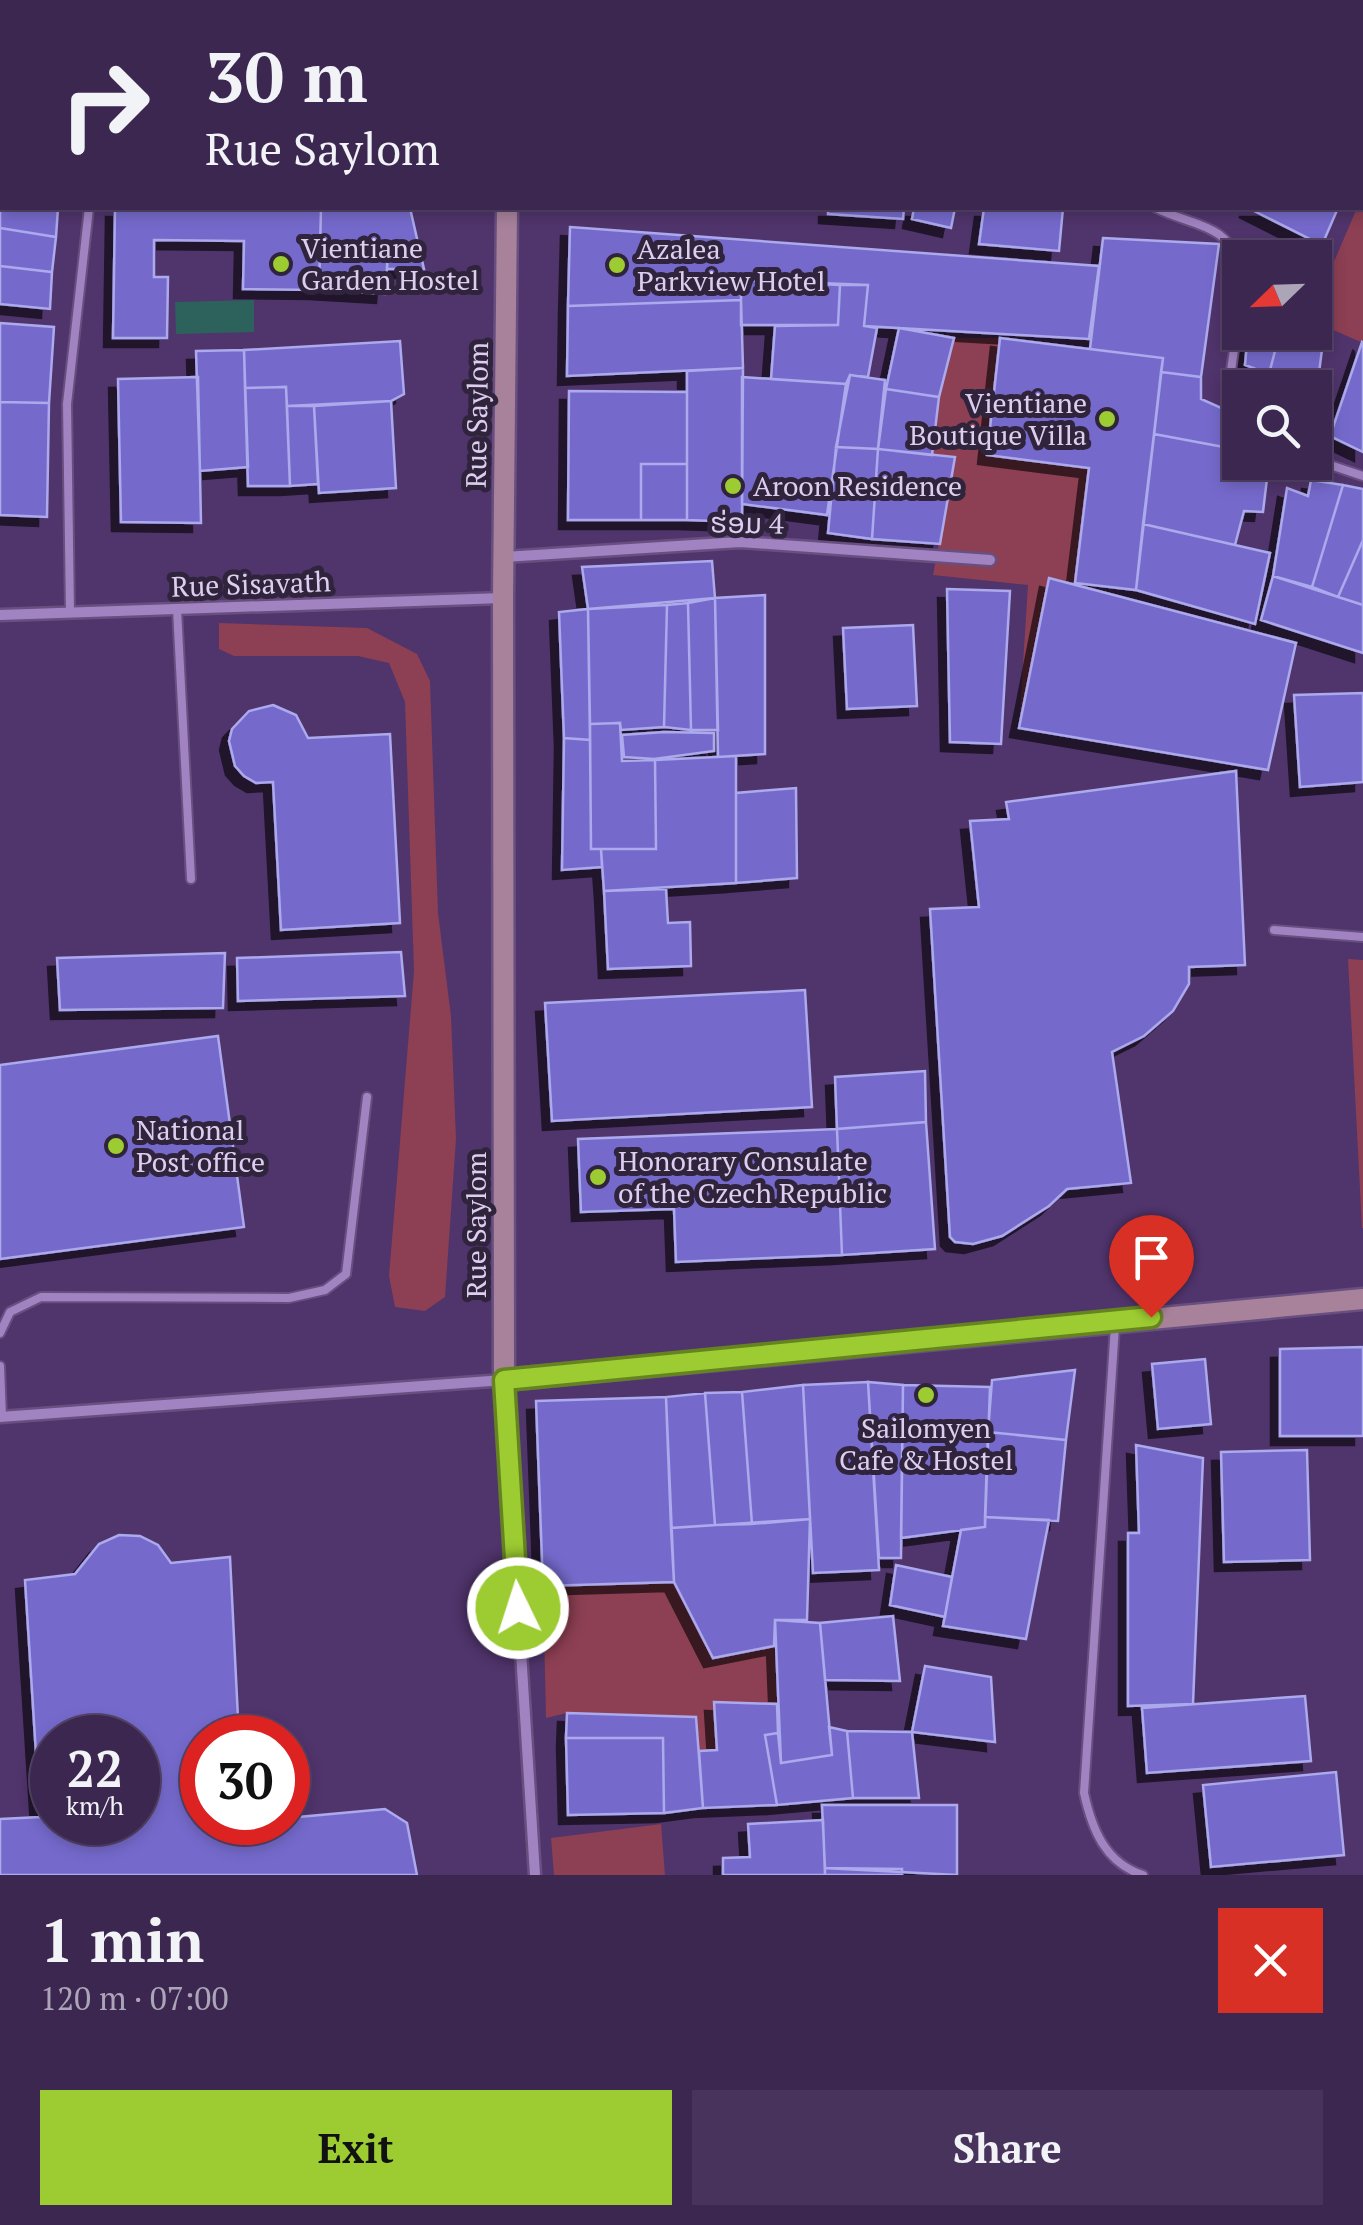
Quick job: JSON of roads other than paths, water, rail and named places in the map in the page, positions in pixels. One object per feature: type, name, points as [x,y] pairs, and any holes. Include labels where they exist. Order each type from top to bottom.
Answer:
[{"type":"street","name":"Rue Saylom","points":[[504,1380],[502,598],[507,210]]},
{"type":"street","name":"ຮ່ອມ 4","points":[[503,558],[740,542],[990,560]]},
{"type":"street","name":"Rue Sisavath","points":[[0,614],[502,598]]},
{"type":"street","points":[[1,1417],[504,1380],[1363,1299]]},
{"type":"street","points":[[504,1380],[536,1875]]},
{"type":"lane","points":[[70,612],[67,404],[89,210]]},
{"type":"lane","points":[[1162,210],[1215,228],[1227,240]]},
{"type":"lane","points":[[1332,466],[1363,476]]},
{"type":"lane","points":[[178,608],[191,879]]},
{"type":"lane","points":[[1274,930],[1363,937]]},
{"type":"lane","points":[[0,1333],[10,1312],[41,1297],[289,1298],[325,1290],[346,1274],[366,1098]]},
{"type":"lane","points":[[1116,1320],[1084,1793],[1092,1828],[1110,1854],[1126,1870],[1143,1875]]},
{"type":"lane","points":[[0,1366],[1,1417]]},
{"type":"place","name":"Vientiane Garden Hostel","points":[[281,264]]},
{"type":"place","name":"Azalea Parkview Hotel","points":[[617,265]]},
{"type":"place","name":"Vientiane Boutique Villa","points":[[1107,419]]},
{"type":"place","name":"Aroon Residence","points":[[733,486]]},
{"type":"place","name":"National Post office","points":[[116,1146]]},
{"type":"place","name":"Honorary Consulate of the Czech Republic","points":[[598,1177]]},
{"type":"place","name":"Sailomyen Cafe & Hostel","points":[[926,1395]]}]
